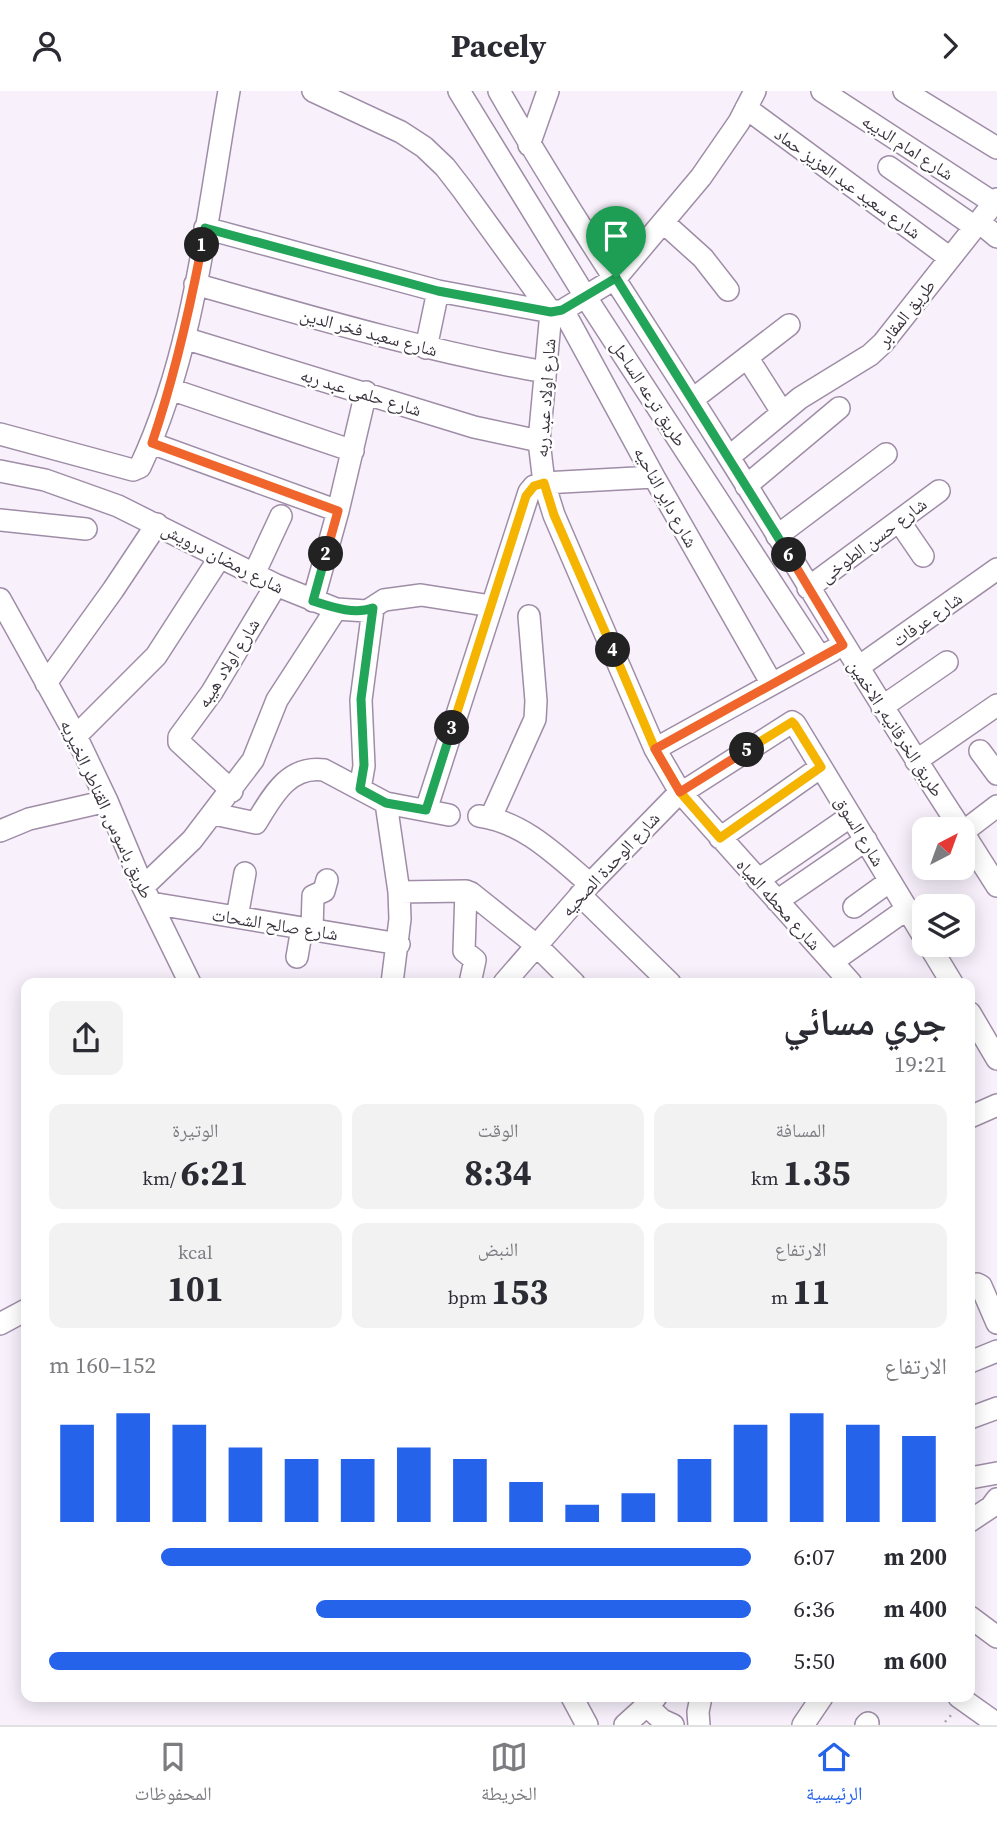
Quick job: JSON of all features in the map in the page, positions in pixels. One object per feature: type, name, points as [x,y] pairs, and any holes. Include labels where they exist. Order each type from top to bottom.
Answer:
[{"type":"street","points":[[0,434],[135,470],[140,467],[152,443],[184,338],[229,91]]},
{"type":"street","name":"شارع داير الناحيه","points":[[313,91],[401,132],[424,147],[451,174],[557,311],[772,684]]},
{"type":"street","name":"طريق ترعه الساحل","points":[[459,91],[586,296],[820,657]]},
{"type":"street","name":"طريق الخرقانيه, الاخمين","points":[[499,91],[529,145],[693,399],[857,668],[953,817]]},
{"type":"street","points":[[529,145],[548,91]]},
{"type":"street","name":"شارع امام الديبه","points":[[822,91],[995,201]]},
{"type":"street","points":[[904,91],[997,148]]},
{"type":"street","points":[[205,228],[438,291],[557,311],[616,278],[708,167],[751,99]]},
{"type":"street","name":"شارع سعيد عبد العزيز حماد","points":[[751,99],[950,258]]},
{"type":"street","points":[[889,167],[997,237]]},
{"type":"street","name":"طريق المقابر","points":[[729,457],[800,398],[877,349],[896,330],[995,201]]},
{"type":"street","points":[[663,222],[703,258],[728,290]]},
{"type":"street","name":"شارع سعيد فخر الدين","points":[[195,283],[371,335],[545,372]]},
{"type":"street","points":[[426,348],[438,291]]},
{"type":"street","name":"شارع اولاد عبد ربه","points":[[557,311],[545,372],[539,441],[544,483],[554,515],[655,749]]},
{"type":"street","points":[[693,399],[789,325]]},
{"type":"street","name":"شارع حلمى عبد ربه","points":[[184,338],[474,427],[539,441]]},
{"type":"street","points":[[747,357],[782,412]]},
{"type":"street","points":[[170,389],[353,451]]},
{"type":"street","points":[[313,601],[338,511],[366,392]]},
{"type":"street","points":[[746,486],[839,408]]},
{"type":"street","points":[[152,443],[338,511]]},
{"type":"street","points":[[777,536],[886,454]]},
{"type":"street","name":"شارع رمضان درويش","points":[[0,471],[45,480],[118,506],[276,585],[336,609],[367,611],[384,600],[421,595],[491,606]]},
{"type":"street","points":[[426,810],[526,496],[534,486],[544,483],[654,477]]},
{"type":"street","name":"شارع حسن الطوخى","points":[[808,588],[939,491]]},
{"type":"street","points":[[254,574],[281,516]]},
{"type":"street","points":[[0,520],[86,529]]},
{"type":"street","points":[[899,521],[923,556]]},
{"type":"street","points":[[46,683],[157,524]]},
{"type":"street","points":[[76,736],[156,656],[220,557]]},
{"type":"street","name":"شارع عرفات","points":[[857,668],[997,569]]},
{"type":"street","name":"شارع اولاد هيبه","points":[[232,791],[178,740],[212,692],[276,585]]},
{"type":"street","name":"طريق باسوس, القناطر الخيريه","points":[[0,599],[76,736],[188,978]]},
{"type":"street","points":[[360,789],[364,765],[361,699],[373,608]]},
{"type":"street","points":[[147,895],[214,814],[253,760],[277,699],[336,609]]},
{"type":"street","points":[[529,616],[535,719],[485,816],[507,822],[533,837],[585,889],[665,978]]},
{"type":"street","points":[[655,749],[843,645]]},
{"type":"street","points":[[882,707],[947,662]]},
{"type":"street","points":[[916,761],[997,705]]},
{"type":"street","name":"شارع الوحدة الصحيه","points":[[508,978],[585,889],[680,792],[790,723],[795,725]]},
{"type":"street","name":"شارع السوق","points":[[795,725],[912,917]]},
{"type":"street","name":"شارع محطه المياه","points":[[655,749],[680,792],[846,978]]},
{"type":"street","points":[[980,751],[997,773]]},
{"type":"street","points":[[720,838],[821,767]]},
{"type":"street","points":[[214,814],[256,823],[282,783],[298,773],[314,768],[324,770],[386,803],[449,815]]},
{"type":"street","points":[[0,831],[29,819],[107,801]]},
{"type":"street","points":[[386,803],[399,892],[395,978]]},
{"type":"street","points":[[975,822],[997,806]]},
{"type":"street","points":[[758,880],[851,816]]},
{"type":"street","points":[[778,901],[866,841]]},
{"type":"street","name":"طريق الخرقانيه, الاخمين","points":[[975,851],[997,886]]},
{"type":"street","points":[[237,917],[245,873]]},
{"type":"street","points":[[297,957],[307,929],[313,896],[323,892],[327,880]]},
{"type":"street","points":[[854,907],[890,881]]},
{"type":"street","points":[[399,892],[466,891],[536,945],[563,978]]},
{"type":"street","points":[[466,891],[464,951],[475,960],[471,978]]},
{"type":"street","name":"شارع صالح الشحات","points":[[147,895],[237,917],[398,944]]},
{"type":"street","points":[[832,962],[907,909]]},
{"type":"street","points":[[936,957],[949,978]]},
{"type":"street","points":[[975,1022],[997,1059]]},
{"type":"street","points":[[975,1115],[997,1105]]},
{"type":"street","points":[[975,1285],[981,1286],[996,1318]]},
{"type":"street","points":[[0,1324],[21,1313]]},
{"type":"street","points":[[975,1360],[997,1351]]},
{"type":"street","points":[[975,1417],[997,1408]]},
{"type":"street","points":[[975,1478],[997,1478]]},
{"type":"street","points":[[975,1518],[991,1507],[997,1499]]},
{"type":"street","points":[[975,1621],[997,1637]]},
{"type":"street","points":[[575,1702],[587,1725]]},
{"type":"street","points":[[625,1725],[651,1702],[662,1720],[673,1725]]},
{"type":"street","points":[[699,1725],[700,1702]]},
{"type":"street","points":[[803,1725],[819,1702]]},
{"type":"street","points":[[966,1702],[997,1724]]},
{"type":"route","points":[[616,278],[562,310],[551,312],[438,291],[205,228],[184,338],[152,443],[338,511],[313,601],[336,609],[367,611],[373,608],[361,699],[364,765],[360,789],[386,803],[426,810],[526,496],[534,486],[544,483],[554,515],[655,749],[680,792],[720,838],[821,767],[792,722],[680,792],[655,749],[843,645],[616,278]]}]
